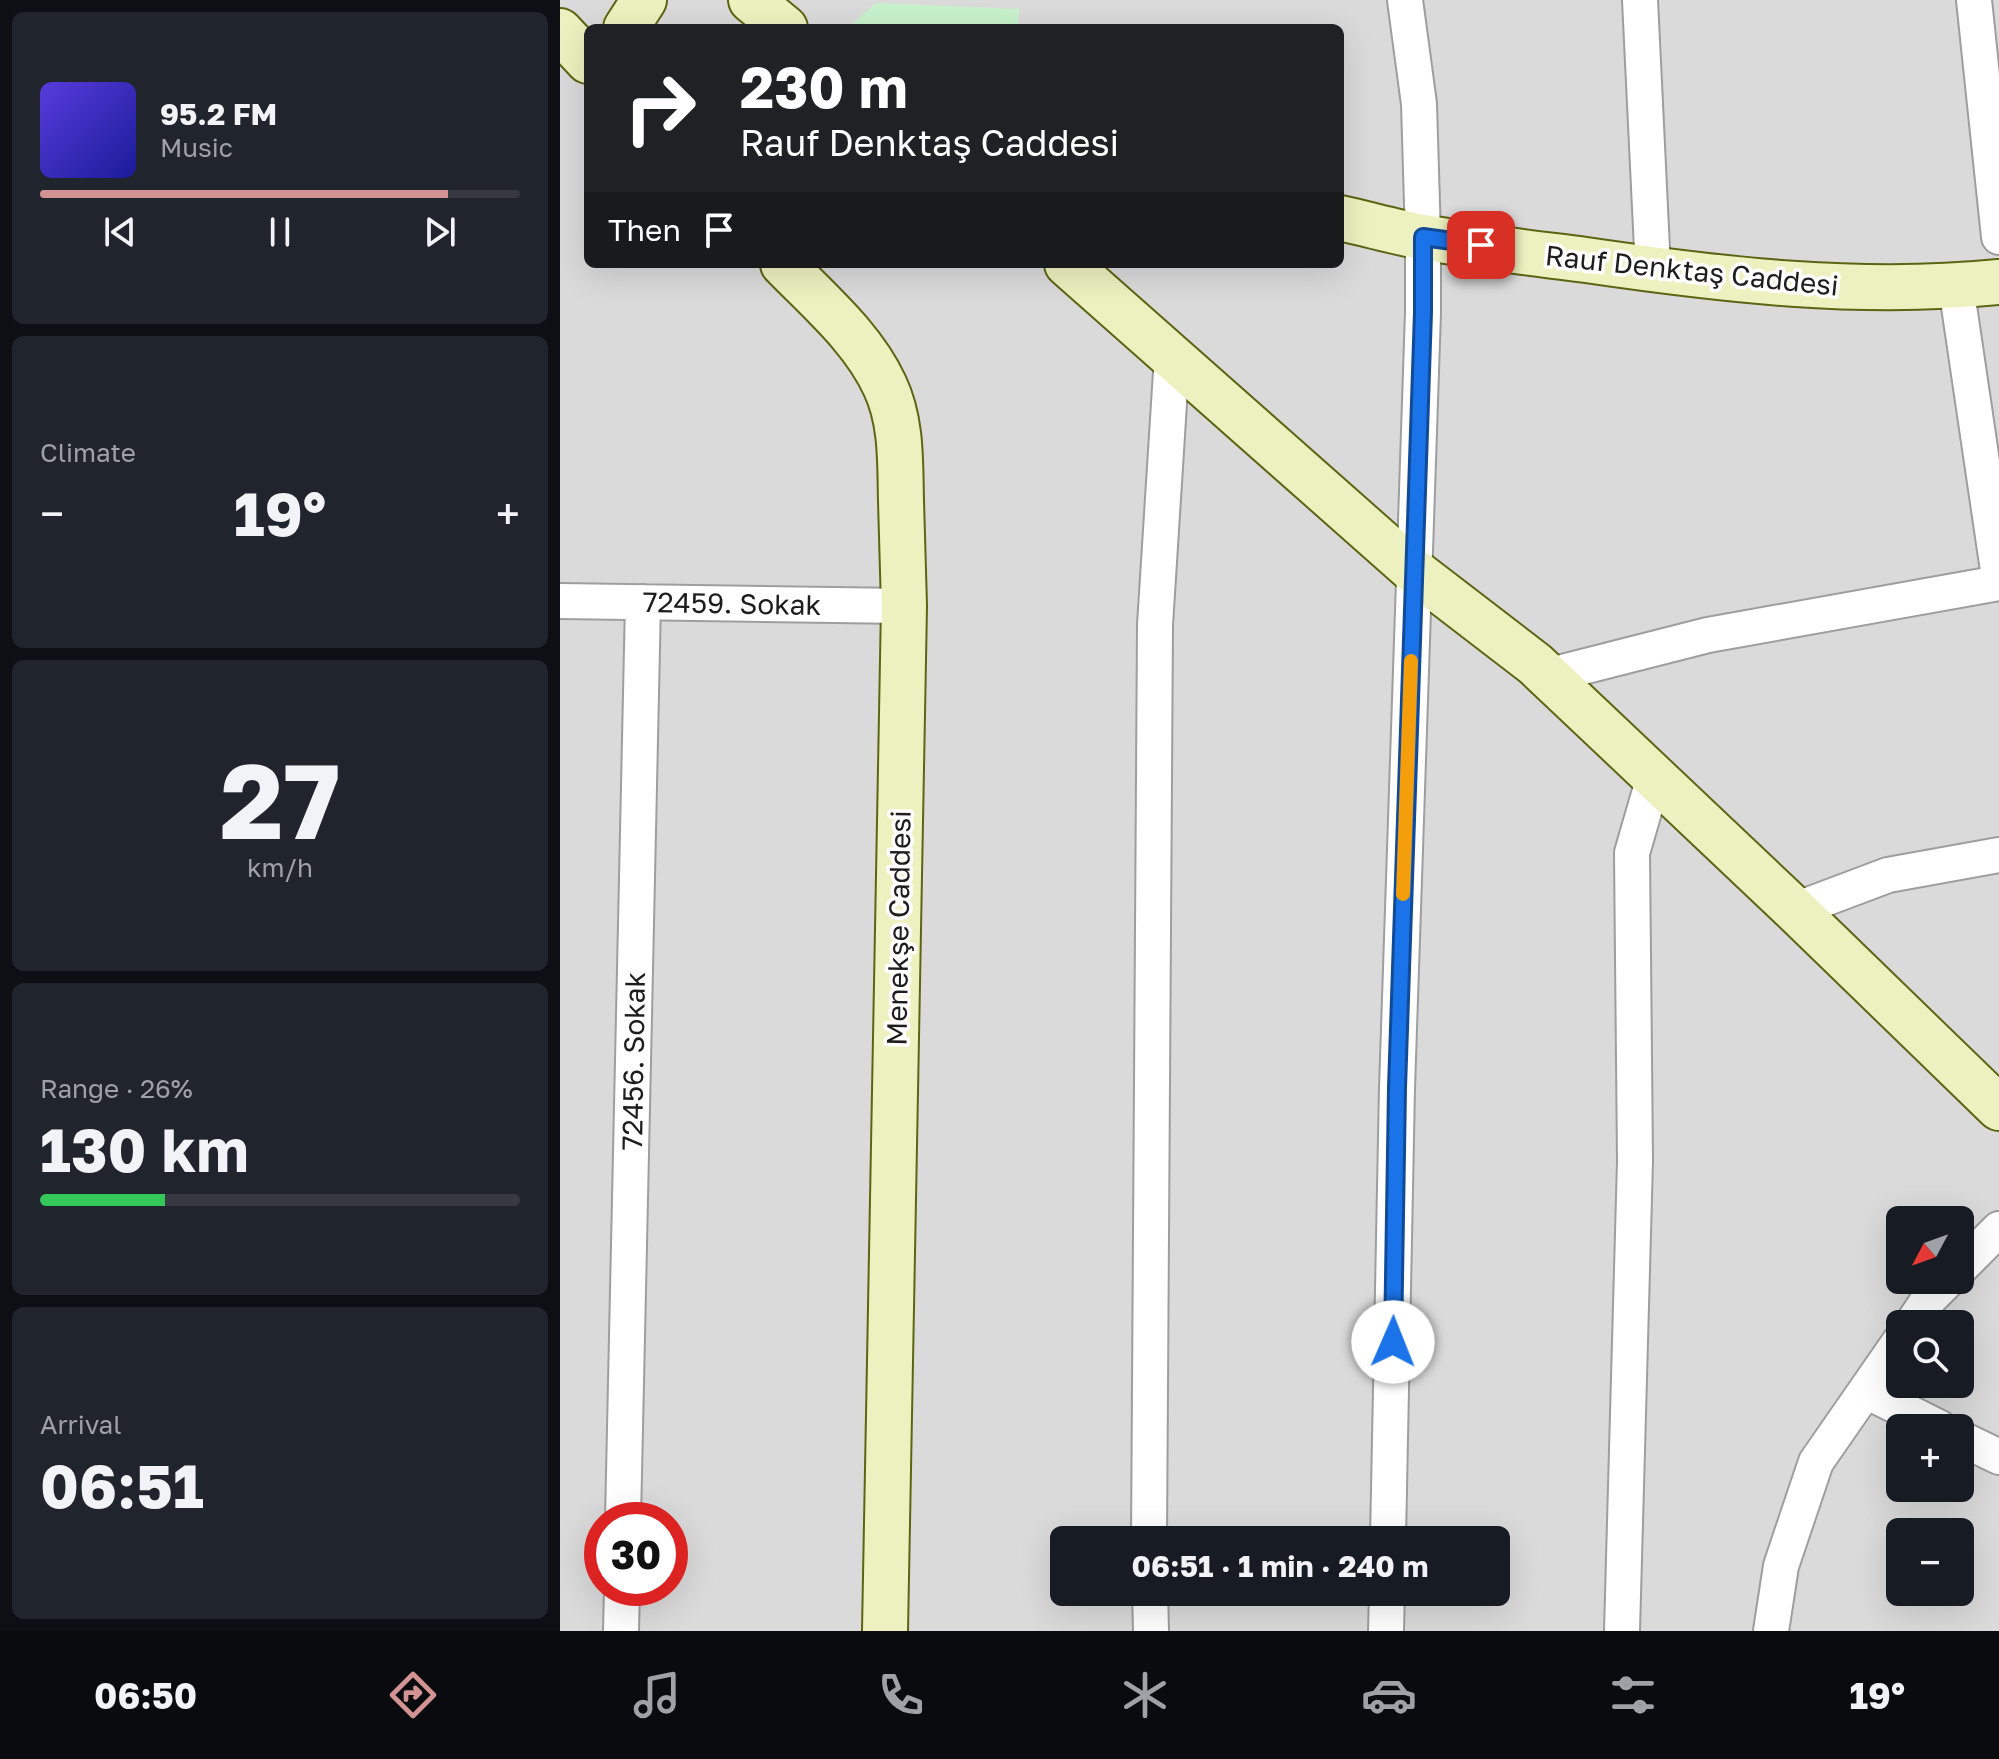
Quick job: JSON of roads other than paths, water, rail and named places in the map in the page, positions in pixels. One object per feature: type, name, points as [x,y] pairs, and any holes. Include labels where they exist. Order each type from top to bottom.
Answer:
[{"type":"street","points":[[629,24],[644,0]]},
{"type":"street","points":[[751,0],[780,24]]},
{"type":"street","points":[[1388,1526],[1397,1072],[1423,328],[1419,104],[1405,0]]},
{"type":"street","points":[[1640,0],[1653,270]]},
{"type":"street","points":[[1974,0],[1999,237]]},
{"type":"street","points":[[560,31],[584,57]]},
{"type":"street","name":"Rauf Denktaş Caddesi","points":[[1344,219],[1423,237],[1653,270],[1769,282],[1858,288],[1999,282]]},
{"type":"street","name":"Menekşe Caddesi","points":[[787,268],[869,358],[886,387],[896,418],[900,451],[904,606],[885,1631]]},
{"type":"street","points":[[1072,268],[1414,571],[1535,664],[1999,1108]]},
{"type":"street","points":[[1547,676],[1708,635],[1999,580],[1956,286]]},
{"type":"street","points":[[1149,1526],[1155,625],[1172,356]]},
{"type":"street","name":"72459. Sokak","points":[[560,601],[904,606]]},
{"type":"street","name":"72456. Sokak","points":[[623,1502],[643,602]]},
{"type":"street","points":[[1622,1631],[1635,1161],[1632,853],[1654,777]]},
{"type":"street","points":[[1795,910],[1888,875],[1999,855]]},
{"type":"street","points":[[1974,1254],[1999,1229]]},
{"type":"street","points":[[1921,1310],[1934,1294]]},
{"type":"street","points":[[1771,1631],[1781,1566],[1816,1462],[1886,1362]]},
{"type":"street","points":[[1866,1391],[1912,1414]]},
{"type":"street","points":[[1974,1445],[1999,1457]]},
{"type":"street","points":[[621,1631],[622,1606]]},
{"type":"street","points":[[1150,1606],[1151,1631]]},
{"type":"street","points":[[1386,1631],[1387,1606]]}]
